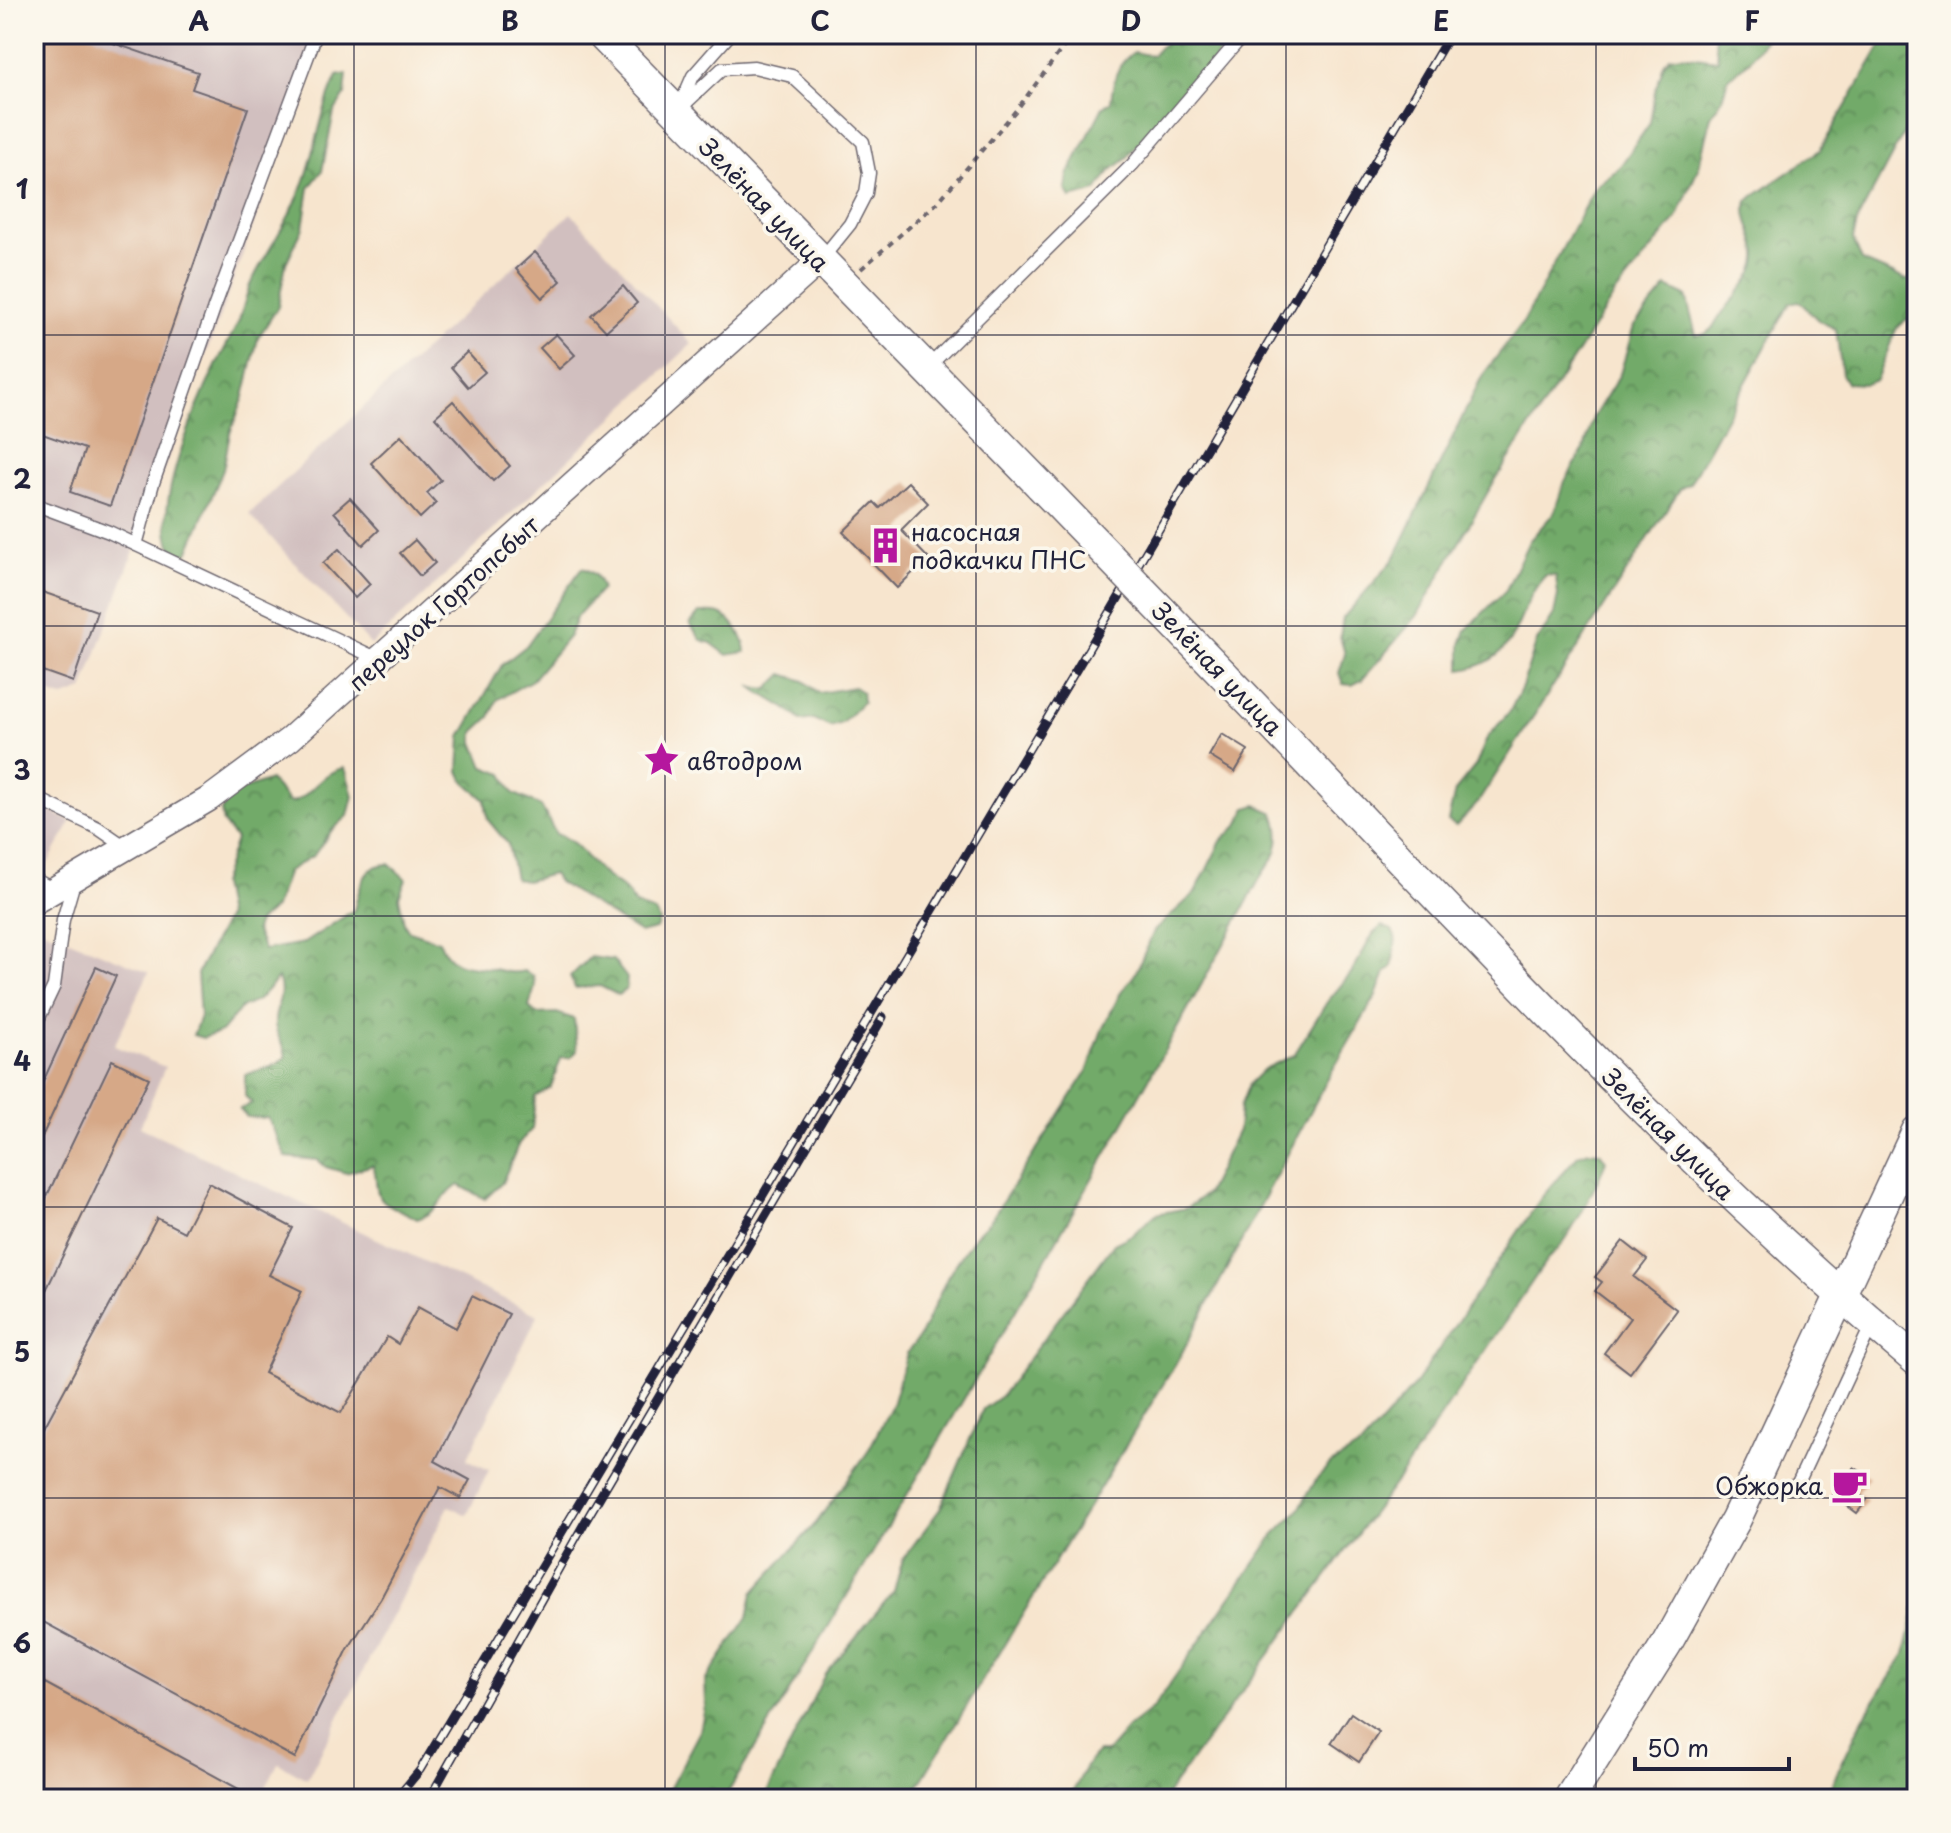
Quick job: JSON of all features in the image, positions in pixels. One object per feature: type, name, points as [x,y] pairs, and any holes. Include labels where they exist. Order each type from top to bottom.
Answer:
[{"type":"street","name":"Зелёная улица","points":[[601,34],[1676,1142],[1840,1296],[1917,1361]]},
{"type":"street","name":"переулок Гортопсбыт","points":[[34,902],[129,849],[253,768],[381,660],[820,261]]},
{"type":"street","points":[[1569,1799],[1667,1643],[1747,1495],[1917,1131]]},
{"type":"lane","points":[[136,545],[153,483],[214,308],[316,34]]},
{"type":"lane","points":[[676,112],[693,76],[730,34]]},
{"type":"lane","points":[[926,369],[1133,164],[1244,34]]},
{"type":"lane","points":[[676,112],[722,69],[754,67],[792,76],[863,142],[869,173],[866,193],[850,224],[820,261]]},
{"type":"lane","points":[[34,504],[136,545],[381,660]]},
{"type":"lane","points":[[34,797],[98,828],[129,849]]},
{"type":"lane","points":[[34,879],[66,886],[54,986],[34,1028]]},
{"type":"lane","points":[[1747,1495],[1797,1485],[1872,1323]]},
{"type":"path","points":[[844,285],[937,203],[1018,108],[1073,34]]},
{"type":"shaded area","points":[[34,34],[323,34],[83,690],[62,698],[34,688]]},
{"type":"shaded area","points":[[571,213],[692,344],[371,645],[249,514]]},
{"type":"shaded area","points":[[34,802],[71,822],[43,872],[34,876]]},
{"type":"shaded area","points":[[34,926],[149,972],[114,1046],[165,1067],[140,1127],[538,1315],[467,1459],[489,1470],[467,1515],[449,1506],[307,1779],[278,1763],[260,1799],[34,1799]]},
{"type":"green space","points":[[1172,34],[1231,34],[1202,79],[1146,134],[1125,160],[1110,171],[1097,191],[1071,198],[1066,190],[1068,175],[1103,107],[1111,101],[1119,68],[1134,52],[1152,56]]},
{"type":"green space","points":[[1714,34],[1768,34],[1751,59],[1728,79],[1722,99],[1711,116],[1698,169],[1677,218],[1615,294],[1489,490],[1417,616],[1362,680],[1352,685],[1343,684],[1339,673],[1345,654],[1340,637],[1343,618],[1394,559],[1482,376],[1524,321],[1595,187],[1619,168],[1650,123],[1655,91],[1664,64],[1670,57],[1680,55],[1718,60]]},
{"type":"green space","points":[[1888,34],[1917,34],[1917,108],[1858,219],[1853,239],[1862,261],[1907,280],[1917,279],[1917,322],[1907,319],[1897,327],[1876,380],[1866,384],[1847,383],[1842,374],[1836,329],[1819,321],[1799,301],[1790,303],[1690,483],[1680,489],[1477,804],[1456,826],[1448,821],[1455,791],[1476,765],[1487,738],[1510,711],[1522,687],[1536,643],[1554,615],[1558,595],[1556,576],[1546,575],[1535,588],[1515,631],[1497,656],[1461,670],[1461,644],[1466,630],[1506,590],[1529,541],[1554,513],[1564,483],[1584,449],[1593,418],[1620,374],[1634,326],[1667,287],[1686,296],[1696,335],[1705,334],[1713,328],[1749,279],[1756,264],[1747,201],[1820,150]]},
{"type":"green space","points":[[347,74],[345,95],[334,112],[322,171],[309,188],[303,228],[286,263],[278,307],[258,338],[244,397],[230,433],[223,470],[188,553],[177,557],[168,537],[167,510],[184,443],[211,376],[238,324],[251,283],[300,193],[337,76]]},
{"type":"green space","points":[[582,568],[595,576],[602,589],[577,616],[569,636],[532,680],[497,700],[490,717],[474,732],[474,742],[484,767],[503,774],[513,793],[541,806],[556,834],[576,845],[599,870],[627,892],[635,905],[655,912],[659,920],[656,929],[640,933],[558,882],[553,874],[526,881],[515,879],[508,844],[488,820],[485,800],[463,780],[459,771],[461,737],[502,665],[526,646]]},
{"type":"green space","points":[[699,613],[725,616],[741,636],[746,652],[727,655],[701,640],[690,624]]},
{"type":"green space","points":[[783,674],[804,681],[819,693],[854,687],[862,692],[863,702],[842,723],[830,727],[813,719],[802,721],[752,687],[768,689]]},
{"type":"green space","points":[[345,768],[353,796],[348,816],[332,830],[314,855],[288,871],[275,907],[258,922],[255,930],[264,950],[304,943],[354,910],[368,873],[380,865],[389,864],[406,879],[399,897],[404,923],[409,931],[439,941],[452,960],[458,963],[510,972],[524,971],[534,976],[535,987],[529,1007],[536,1014],[557,1013],[574,1019],[577,1051],[570,1058],[561,1058],[551,1087],[535,1097],[532,1129],[519,1143],[502,1183],[485,1199],[459,1185],[429,1213],[417,1219],[380,1198],[373,1165],[346,1173],[326,1167],[318,1160],[286,1157],[268,1118],[247,1117],[240,1109],[252,1103],[245,1096],[245,1075],[277,1064],[286,1057],[275,1024],[281,990],[278,978],[258,1000],[241,1008],[221,1032],[203,1038],[193,1035],[200,1016],[197,974],[227,917],[221,884],[236,839],[223,823],[221,811],[233,793],[270,780],[290,803],[305,795],[329,774]]},
{"type":"green space","points":[[1256,805],[1274,813],[1277,821],[1279,836],[1273,858],[932,1454],[724,1799],[664,1799],[700,1731],[706,1702],[705,1681],[748,1617],[753,1593],[816,1523],[867,1453],[892,1405],[907,1353],[920,1336],[948,1276],[974,1237],[990,1221],[1087,1072],[1102,1030],[1120,994],[1135,974],[1154,931],[1195,893],[1221,841],[1238,825],[1247,808]]},
{"type":"green space","points":[[1382,926],[1392,930],[1396,939],[1392,967],[1385,973],[1375,998],[1332,1071],[1178,1360],[910,1799],[764,1799],[825,1674],[894,1591],[903,1559],[940,1509],[983,1409],[1001,1396],[1114,1244],[1132,1235],[1156,1214],[1187,1208],[1207,1193],[1238,1130],[1240,1107],[1249,1084],[1264,1069],[1294,1055],[1327,1002],[1352,972],[1373,934]]},
{"type":"green space","points":[[590,957],[613,960],[627,978],[626,989],[618,995],[600,986],[575,988],[570,977]]},
{"type":"green space","points":[[1589,1151],[1600,1152],[1606,1161],[1573,1228],[1549,1257],[1403,1472],[1163,1799],[1066,1799],[1093,1757],[1098,1752],[1107,1752],[1128,1728],[1153,1708],[1274,1535],[1298,1511],[1316,1480],[1331,1464],[1361,1446],[1414,1386],[1541,1198],[1578,1155]]},
{"type":"green space","points":[[1917,1600],[1917,1770],[1901,1799],[1825,1799],[1863,1718],[1905,1654]]},
{"type":"building","points":[[34,34],[87,34],[198,72],[192,89],[248,108],[110,506],[70,492],[85,449],[34,431]]},
{"type":"building","points":[[535,252],[561,281],[542,298],[516,269]]},
{"type":"building","points":[[623,286],[637,303],[606,331],[591,315]]},
{"type":"building","points":[[556,334],[575,355],[559,369],[540,348]]},
{"type":"building","points":[[467,352],[485,372],[468,387],[451,367]]},
{"type":"building","points":[[453,401],[510,466],[493,481],[435,417]]},
{"type":"building","points":[[401,435],[441,480],[427,493],[436,503],[420,518],[371,463]]},
{"type":"building","name":"насосная подкачки ПНС","points":[[908,482],[928,503],[901,530],[928,558],[897,588],[843,532],[874,502],[880,508]]},
{"type":"building","points":[[350,498],[379,530],[363,545],[334,512]]},
{"type":"building","points":[[415,540],[435,563],[420,576],[400,553]]},
{"type":"building","points":[[339,549],[370,584],[355,598],[323,563]]},
{"type":"building","points":[[34,589],[97,611],[73,682],[34,668]]},
{"type":"building","points":[[1222,734],[1248,750],[1235,772],[1209,756]]},
{"type":"building","points":[[96,967],[116,976],[34,1154],[34,1101]]},
{"type":"building","points":[[112,1060],[149,1078],[34,1315],[34,1223]]},
{"type":"building","points":[[209,1183],[293,1228],[269,1275],[302,1291],[264,1373],[341,1413],[387,1337],[398,1344],[418,1307],[456,1328],[472,1296],[509,1314],[435,1461],[470,1480],[460,1498],[440,1487],[381,1598],[348,1649],[295,1758],[34,1617],[34,1434],[39,1437],[157,1218],[184,1232]]},
{"type":"building","points":[[1623,1241],[1647,1260],[1634,1277],[1677,1310],[1630,1373],[1604,1353],[1630,1318],[1595,1291],[1602,1282],[1595,1277]]},
{"type":"building","points":[[1854,1467],[1869,1477],[1857,1493],[1867,1500],[1857,1513],[1833,1495]]},
{"type":"building","points":[[34,1677],[257,1799],[34,1799]]},
{"type":"building","points":[[1351,1713],[1379,1732],[1359,1762],[1331,1743]]},
{"type":"railway","points":[[396,1799],[420,1770],[1085,655],[1450,34]]},
{"type":"railway","points":[[429,1799],[585,1522],[883,1017]]},
{"type":"place","name":"насосная подкачки ПНС","points":[[885,545]]},
{"type":"place","name":"автодром","points":[[661,760]]},
{"type":"place","name":"Обжорка","points":[[1849,1485]]}]
